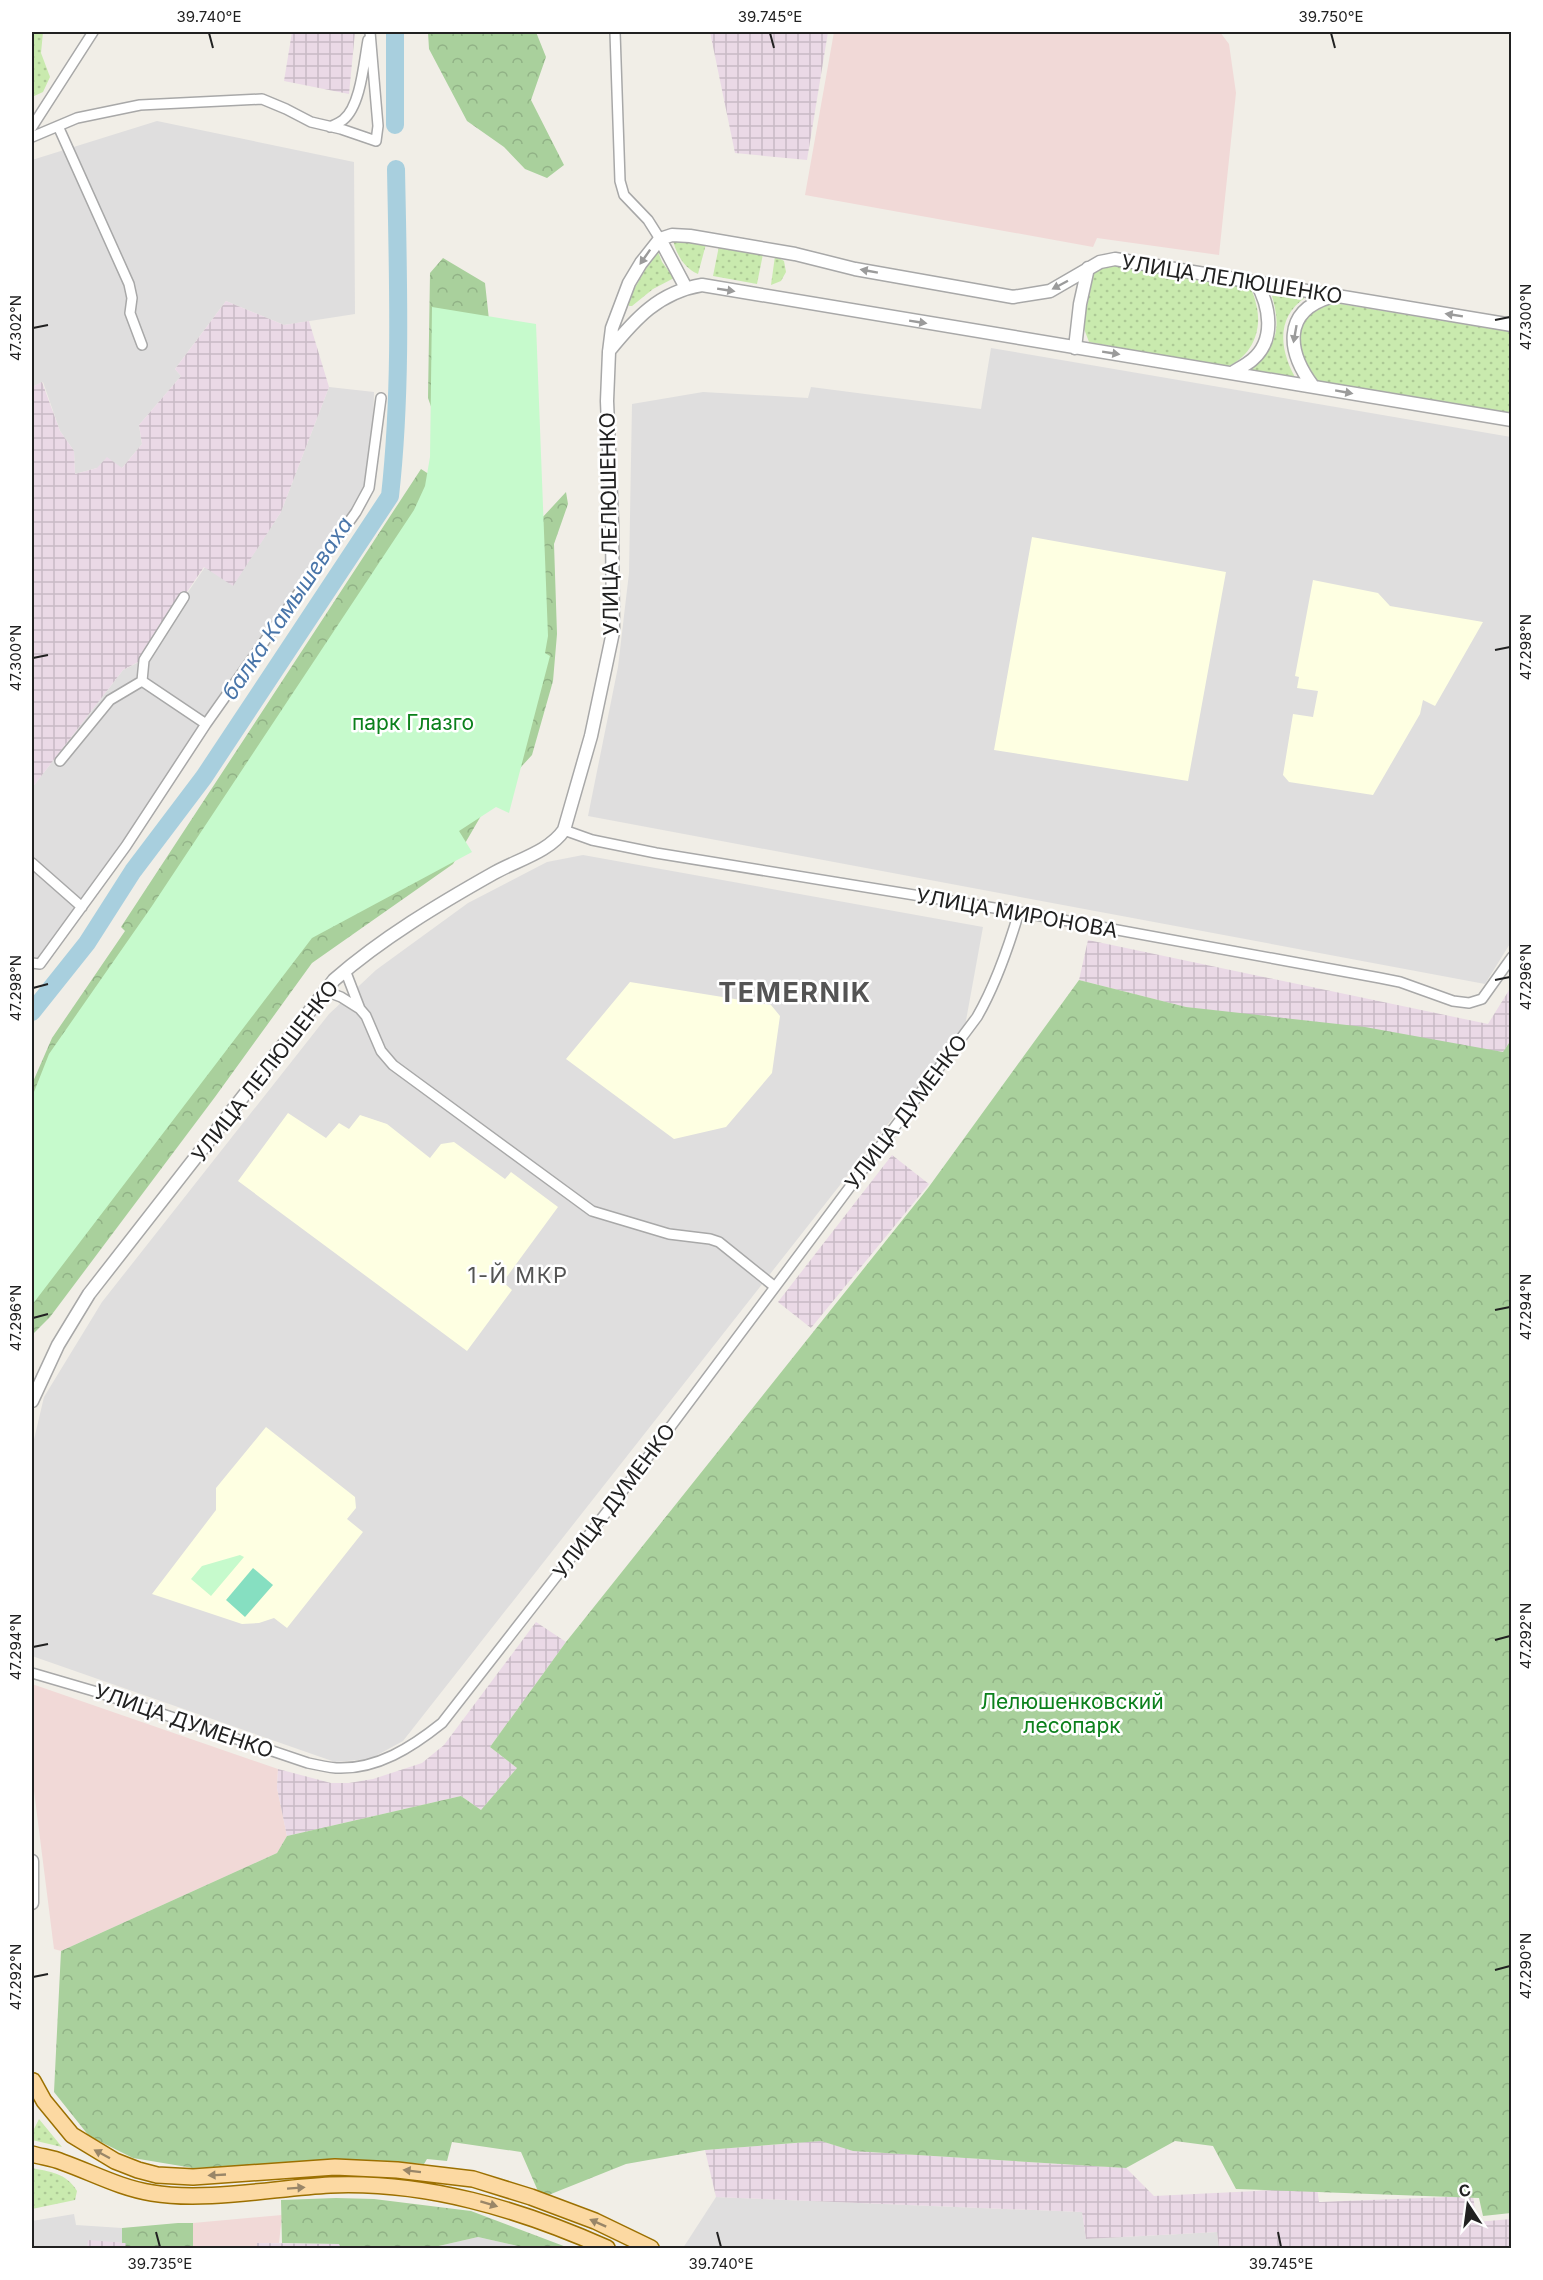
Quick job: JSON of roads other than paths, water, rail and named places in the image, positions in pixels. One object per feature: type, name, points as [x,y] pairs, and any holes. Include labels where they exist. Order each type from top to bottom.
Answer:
[{"type":"main road","points":[[32,2078],[32,2105]]},
{"type":"main road","points":[[32,2078],[44,2101],[72,2135],[116,2161],[138,2170],[157,2175],[193,2177],[335,2167],[397,2170],[473,2179],[531,2197],[595,2221],[651,2248]]},
{"type":"main road","points":[[32,2154],[60,2161],[107,2181],[154,2194],[190,2196],[342,2186],[393,2187],[471,2199],[522,2214],[607,2248]]},
{"type":"street","points":[[32,127],[92,32]]},
{"type":"street","points":[[32,137],[77,118],[140,105],[262,99],[310,122],[376,141],[378,126],[370,32]]},
{"type":"street","points":[[330,127],[344,119],[351,109],[360,84],[370,32]]},
{"type":"street","points":[[615,32],[620,181],[624,195],[648,220],[686,288]]},
{"type":"street","points":[[58,126],[129,284],[132,298],[130,313],[142,345]]},
{"type":"street","name":"УЛИЦА ЛЕЛЮШЕНКО","points":[[32,1401],[58,1345],[89,1294],[325,991],[345,970],[372,948],[456,896],[556,841],[564,830],[591,736],[613,632],[612,521],[607,401],[612,328],[629,283],[660,239],[672,235],[690,236],[795,254],[855,269],[1013,297],[1050,291],[1100,262],[1115,259],[1512,325]]},
{"type":"street","points":[[1075,348],[1080,304],[1088,268]]},
{"type":"street","points":[[1232,373],[1252,360],[1264,343],[1268,328],[1267,304],[1257,282]]},
{"type":"street","points":[[609,352],[635,319],[668,296],[686,288],[702,285],[1512,420]]},
{"type":"street","points":[[1313,386],[1301,371],[1295,356],[1293,341],[1296,325],[1309,306],[1334,296]]},
{"type":"street","points":[[32,963],[40,964],[126,846],[206,724],[356,512],[369,488],[381,398]]},
{"type":"street","points":[[142,681],[144,660],[184,597]]},
{"type":"street","points":[[142,681],[206,724]]},
{"type":"street","points":[[60,761],[110,700],[142,681]]},
{"type":"street","name":"УЛИЦА МИРОНОВА","points":[[564,830],[592,840],[656,853],[1019,912],[1400,982],[1453,1001],[1468,1003],[1482,999],[1512,957]]},
{"type":"street","points":[[32,863],[82,907]]},
{"type":"street","name":"УЛИЦА ДУМЕНКО","points":[[32,1673],[97,1692],[308,1763],[337,1768],[378,1762],[414,1746],[442,1723],[612,1505],[977,1017],[989,997],[1004,961],[1019,912]]},
{"type":"street","points":[[345,970],[360,1009]]},
{"type":"street","points":[[325,991],[341,997],[360,1009],[366,1016],[381,1051],[393,1065],[592,1211],[669,1234],[719,1242],[775,1287]]},
{"type":"street","points":[[32,1861],[32,1903]]},
{"type":"waterway","name":"балка Камышеваха","points":[[395,32],[395,125]]},
{"type":"waterway","name":"балка Камышеваха","points":[[32,1012],[87,943],[133,871],[204,777],[390,496],[398,374],[396,169]]},
{"type":"district","name":"TEMERNIK","points":[[795,992]]},
{"type":"district","name":"1-Й МКР","points":[[518,1275]]},
{"type":"park label","name":"парк Глазго","points":[[413,722]]},
{"type":"park label","name":"Лелюшенковский лесопарк","points":[[1072,1713]]}]
